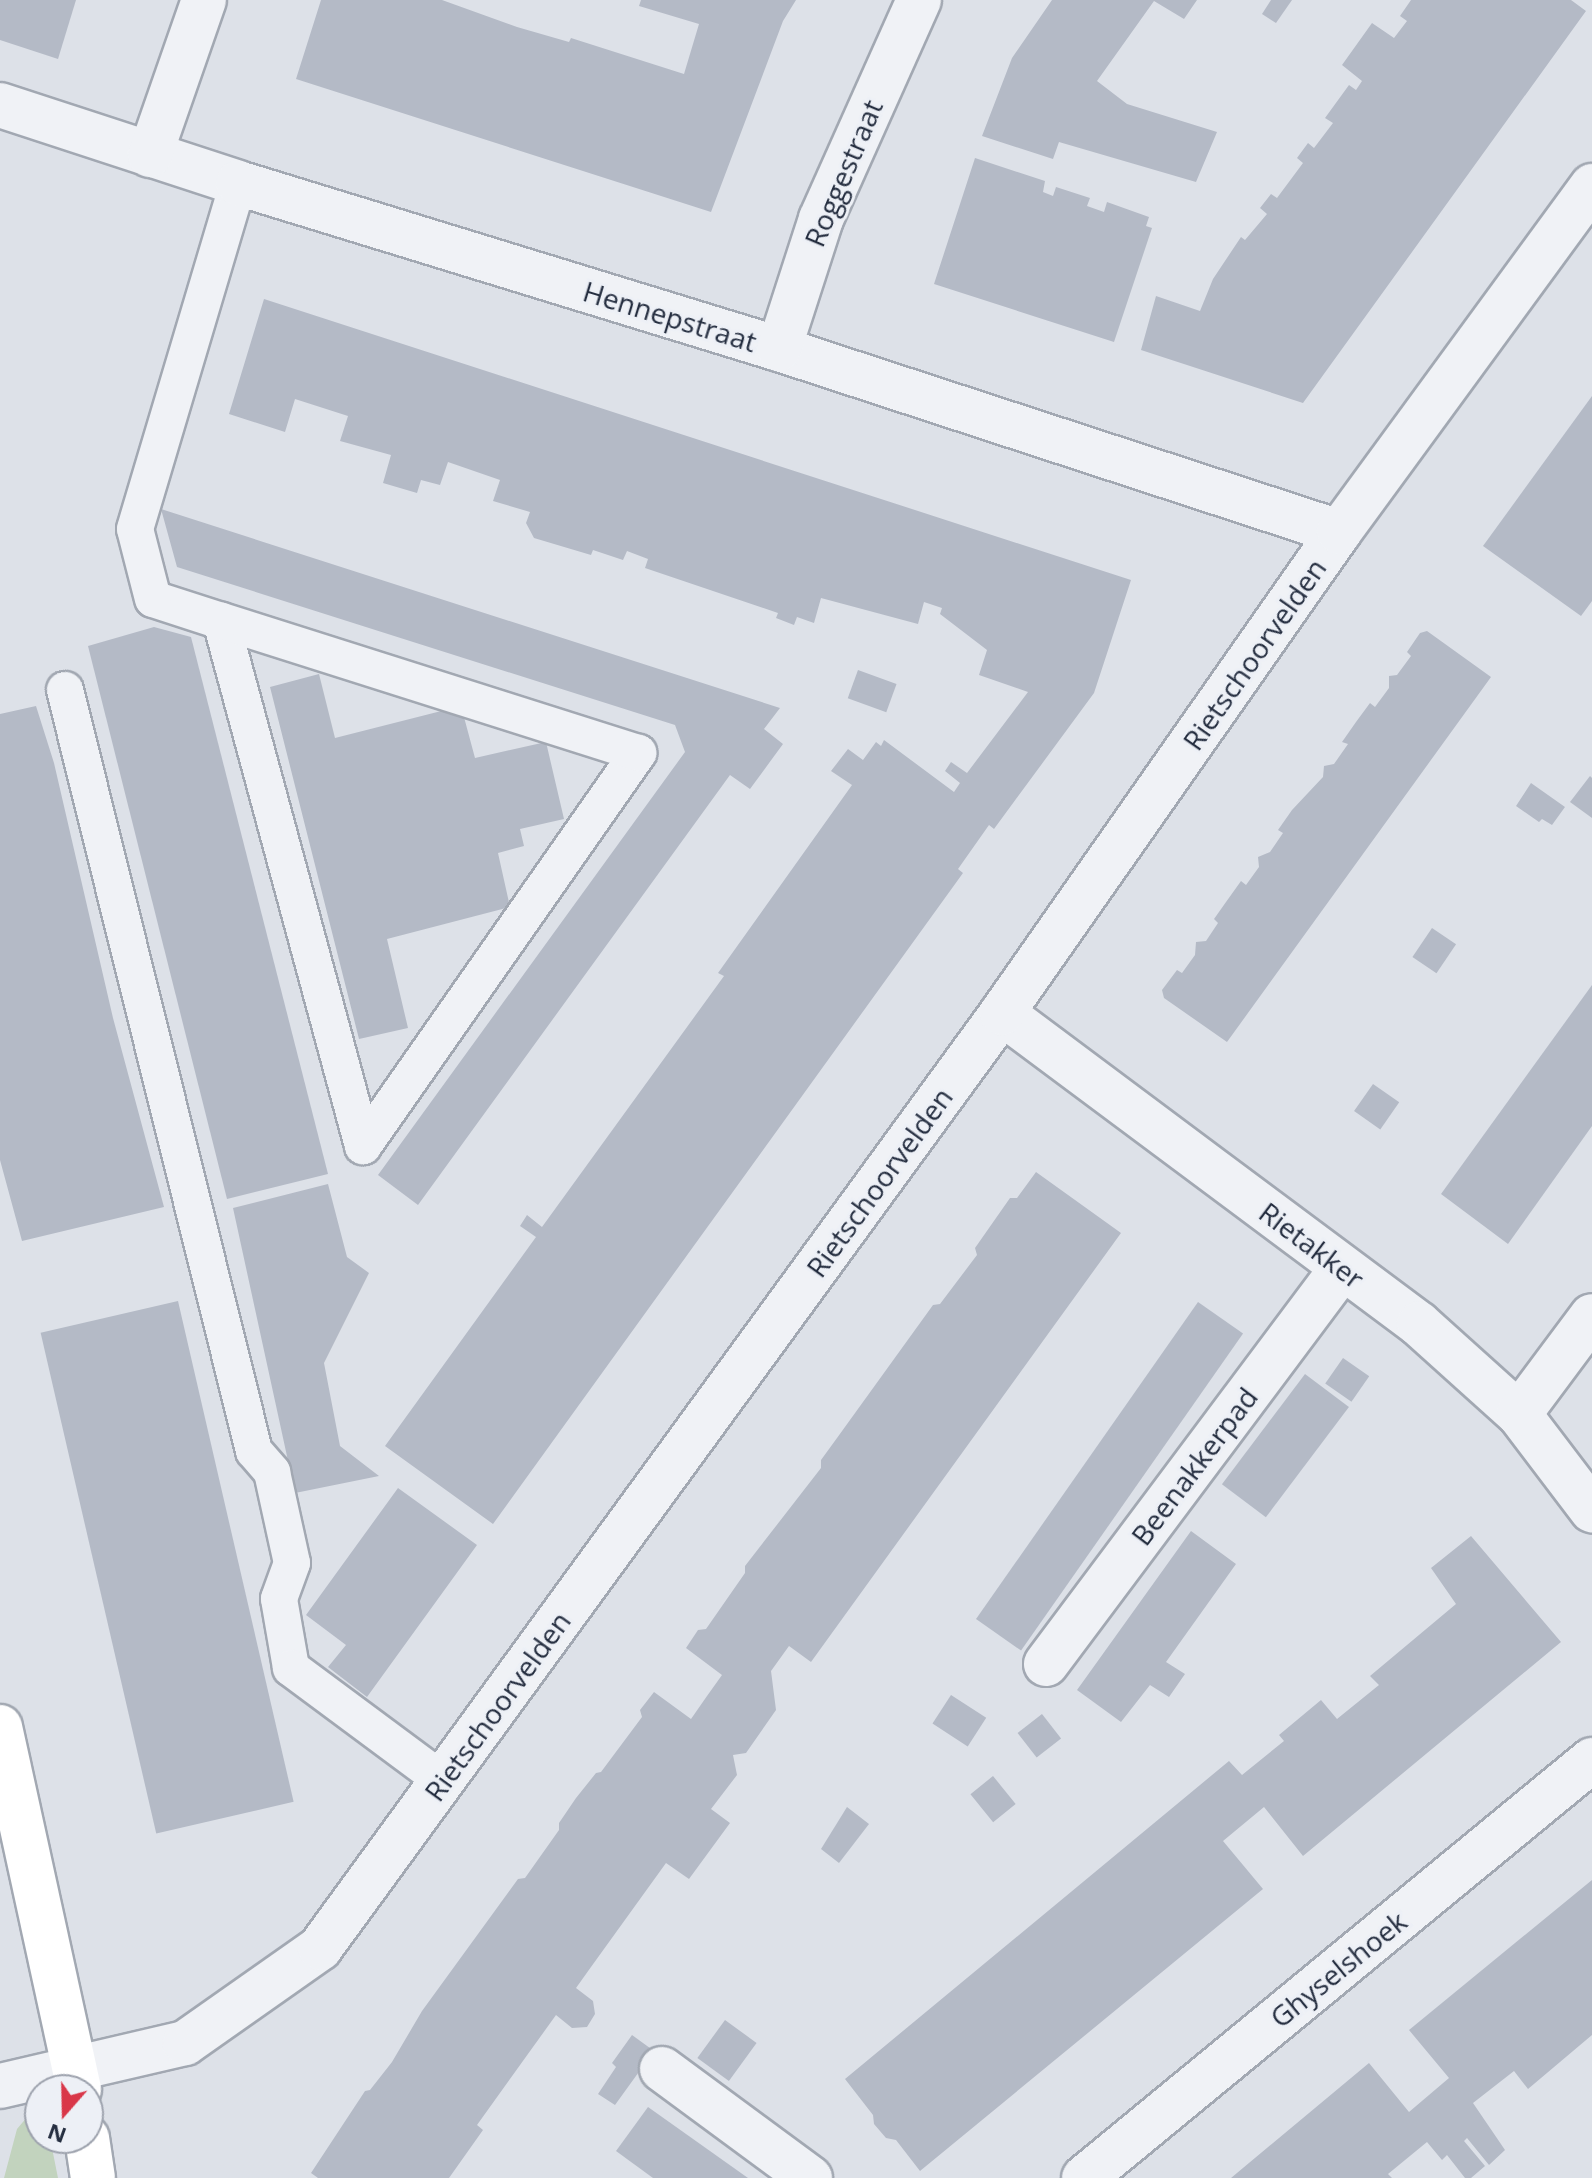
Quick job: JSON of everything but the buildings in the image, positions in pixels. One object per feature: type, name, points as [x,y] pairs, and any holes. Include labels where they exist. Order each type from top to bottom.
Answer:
[{"type":"street","points":[[150,155],[204,0]]},
{"type":"street","name":"Roggestraat","points":[[779,349],[821,219],[919,0]]},
{"type":"street","name":"Hennepstraat","points":[[0,105],[238,183],[779,349],[1339,532]]},
{"type":"street","name":"Rietschoorvelden","points":[[92,2074],[185,2043],[320,1948],[1002,1013],[1339,532],[1592,186]]},
{"type":"street","name":"Rietakker","points":[[1002,1013],[1419,1324],[1519,1414],[1592,1510]]},
{"type":"street","name":"Beenakkerpad","points":[[1046,1664],[1342,1268]]},
{"type":"street","points":[[1519,1414],[1592,1316]]},
{"type":"street","points":[[0,1727],[76,2074]]},
{"type":"street","name":"Ghyselshoek","points":[[1084,2178],[1592,1760]]},
{"type":"street","points":[[662,2069],[810,2178]]},
{"type":"street","name":"Rietschoorvelden","points":[[0,2086],[24,2084]]},
{"type":"street","points":[[89,2154],[93,2178]]},
{"type":"lane","points":[[221,621],[363,1146],[638,753],[153,599],[135,529],[238,183]]},
{"type":"lane","points":[[65,690],[254,1451],[272,1472],[292,1563],[279,1599],[291,1668],[442,1780]]},
{"type":"green space","points":[[24,2121],[24,2154],[53,2154],[58,2178],[4,2178],[17,2129]]}]
